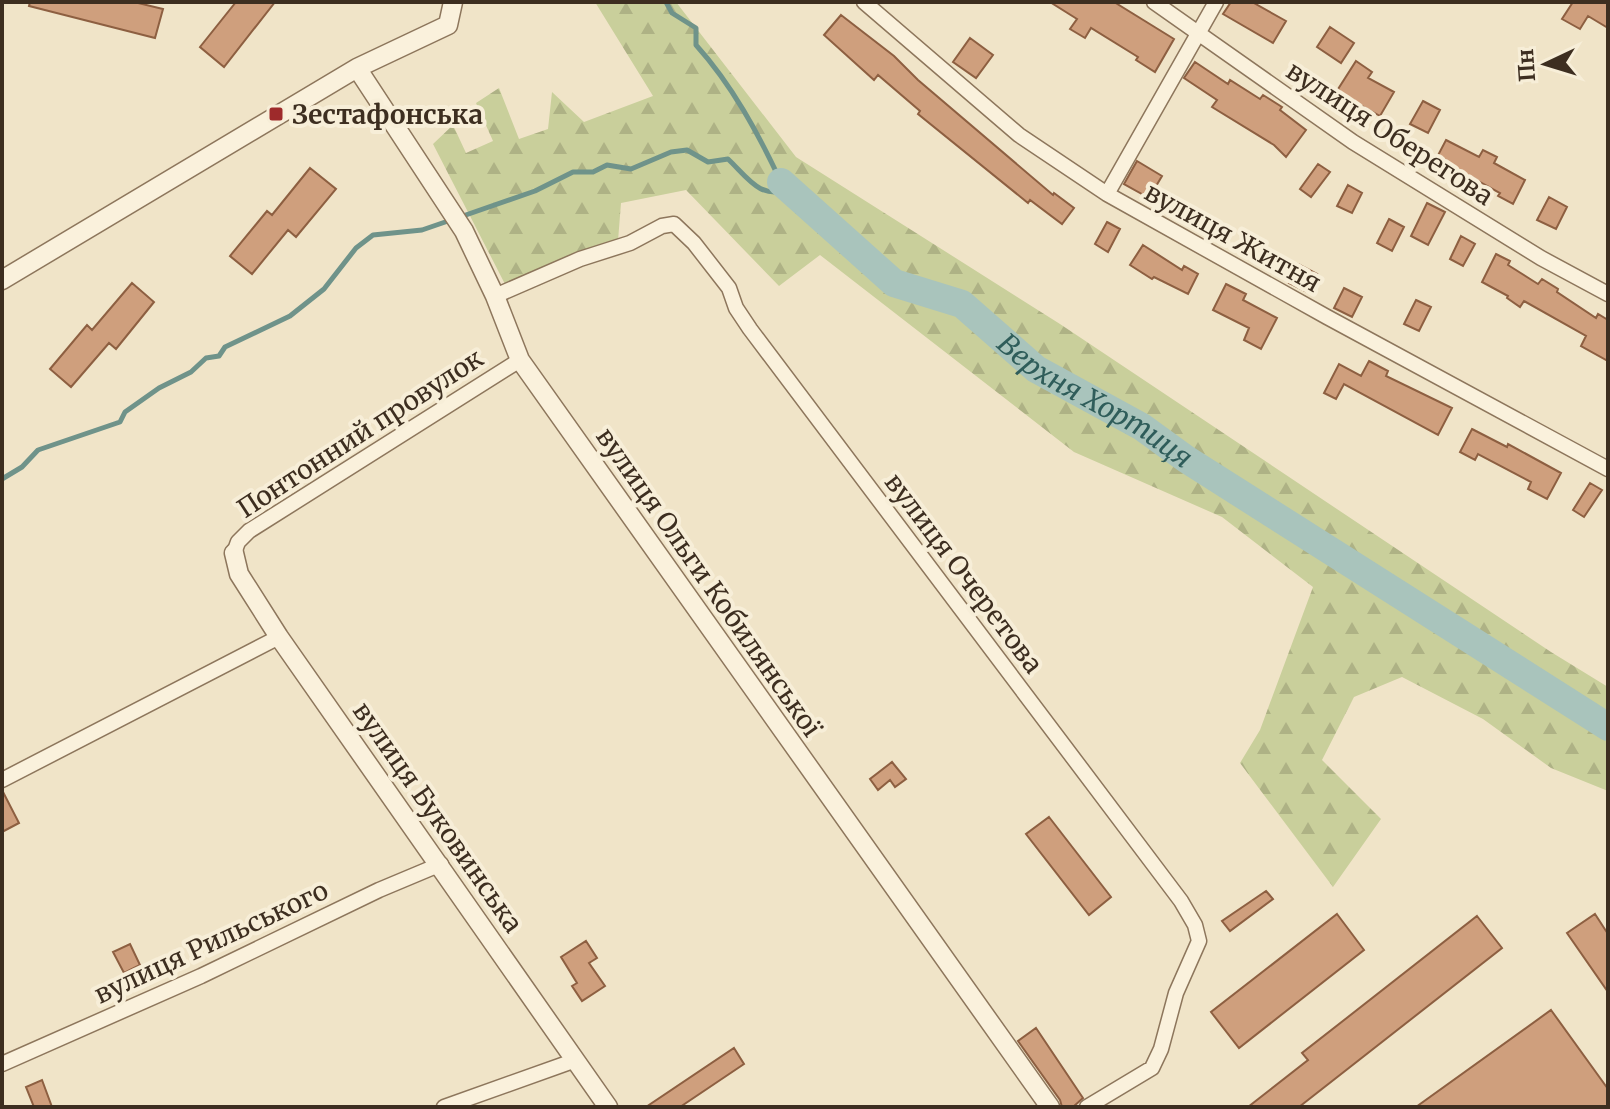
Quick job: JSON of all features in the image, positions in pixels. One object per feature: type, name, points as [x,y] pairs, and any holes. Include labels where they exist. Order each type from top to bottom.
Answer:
[{"type":"street","points":[[2,280],[357,68],[448,25],[453,2]]},
{"type":"street","name":"вулиця Житня","points":[[864,2],[1019,135],[1107,194],[1608,469]]},
{"type":"street","name":"вулиця Оберегова","points":[[1154,2],[1353,142],[1541,258],[1608,294]]},
{"type":"street","points":[[1107,194],[1216,2]]},
{"type":"street","name":"вулиця Ольги Кобилянської","points":[[357,68],[464,231],[495,296],[520,360],[1050,1107]]},
{"type":"street","name":"вулиця Очеретова","points":[[495,296],[580,259],[630,243],[662,226],[674,224],[679,227],[729,288],[736,308],[767,352],[1181,901],[1195,925],[1199,941],[1176,993],[1161,1049],[1152,1068],[1087,1107]]},
{"type":"street","name":"Понтонний провулок","points":[[234,553],[238,542],[249,531],[520,360]]},
{"type":"street","name":"вулиця Буковинська","points":[[234,553],[239,574],[279,637],[441,864],[608,1107]]},
{"type":"street","points":[[2,780],[279,637]]},
{"type":"street","name":"вулиця Рильського","points":[[2,1064],[201,976],[379,890],[441,864]]},
{"type":"street","points":[[444,1107],[576,1060]]},
{"type":"green space","points":[[595,2],[676,2],[796,157],[1060,324],[1608,687],[1608,791],[1551,768],[1483,719],[1402,677],[1354,697],[1322,760],[1381,819],[1333,887],[1240,763],[1260,730],[1313,587],[1222,517],[1074,452],[820,255],[779,286],[686,190],[621,203],[618,241],[507,288],[433,144],[453,125],[466,153],[493,141],[476,103],[499,88],[519,139],[548,129],[552,92],[584,122],[653,96]]},
{"type":"building","points":[[30,2],[134,2],[163,9],[155,38],[29,6]]},
{"type":"building","points":[[236,2],[275,2],[224,67],[200,47]]},
{"type":"building","points":[[1050,2],[1114,2],[1174,39],[1155,72],[1136,60],[1138,57],[1091,28],[1085,38],[1070,29],[1077,19]]},
{"type":"building","points":[[1231,2],[1252,2],[1286,21],[1273,43],[1223,14]]},
{"type":"building","points":[[1573,2],[1608,2],[1608,28],[1588,16],[1580,29],[1562,19]]},
{"type":"building","points":[[841,15],[894,56],[1053,195],[1074,208],[1062,224],[1030,200],[1028,203],[918,114],[920,111],[878,75],[874,80],[824,35]]},
{"type":"building","points":[[1330,27],[1354,43],[1341,63],[1317,47]]},
{"type":"building","points":[[970,38],[993,55],[976,78],[953,62]]},
{"type":"building","points":[[1356,61],[1372,72],[1368,78],[1394,92],[1380,116],[1353,101],[1349,108],[1333,97]]},
{"type":"building","points":[[1195,62],[1228,84],[1230,80],[1260,99],[1263,95],[1282,107],[1280,110],[1306,130],[1286,157],[1274,145],[1212,107],[1217,100],[1184,78]]},
{"type":"building","points":[[1423,101],[1440,110],[1428,133],[1410,124]]},
{"type":"building","points":[[1446,140],[1479,157],[1483,150],[1497,157],[1494,163],[1525,180],[1513,204],[1498,196],[1500,193],[1451,166],[1449,169],[1435,161]]},
{"type":"building","points":[[1137,161],[1162,176],[1149,198],[1124,184]]},
{"type":"building","points":[[1318,164],[1330,172],[1311,197],[1300,189]]},
{"type":"building","points":[[310,168],[336,189],[296,237],[288,230],[252,274],[230,256],[267,211],[272,215]]},
{"type":"building","points":[[1348,185],[1362,193],[1352,213],[1337,206]]},
{"type":"building","points":[[1549,197],[1567,207],[1556,229],[1537,220]]},
{"type":"building","points":[[1427,203],[1445,212],[1428,245],[1411,236]]},
{"type":"building","points":[[1389,219],[1404,227],[1392,251],[1377,243]]},
{"type":"building","points":[[1107,222],[1120,229],[1108,252],[1095,244]]},
{"type":"building","points":[[1461,236],[1475,244],[1463,266],[1450,259]]},
{"type":"building","points":[[1143,245],[1182,270],[1184,266],[1198,274],[1188,294],[1154,277],[1152,279],[1130,265]]},
{"type":"building","points":[[1496,254],[1510,261],[1508,265],[1538,284],[1542,279],[1596,318],[1598,314],[1608,320],[1608,361],[1581,346],[1586,336],[1524,301],[1520,307],[1508,296],[1482,282]]},
{"type":"building","points":[[1298,264],[1317,274],[1307,292],[1289,283]]},
{"type":"building","points":[[132,283],[154,302],[116,349],[109,343],[71,387],[50,369],[87,325],[92,330]]},
{"type":"building","points":[[1226,284],[1246,294],[1243,300],[1277,318],[1261,349],[1244,340],[1249,328],[1213,310]]},
{"type":"building","points":[[1344,288],[1362,297],[1352,317],[1334,308]]},
{"type":"building","points":[[1416,300],[1431,307],[1419,331],[1404,324]]},
{"type":"building","points":[[1369,361],[1388,371],[1386,376],[1452,408],[1438,435],[1344,384],[1336,399],[1324,393],[1339,364],[1361,376]]},
{"type":"building","points":[[1472,429],[1507,447],[1508,444],[1561,473],[1547,499],[1528,489],[1531,482],[1478,454],[1475,460],[1460,452]]},
{"type":"building","points":[[1590,483],[1602,490],[1584,517],[1573,510]]},
{"type":"building","points":[[892,762],[906,779],[895,787],[890,780],[878,790],[870,779]]},
{"type":"building","points":[[2,790],[19,823],[2,832]]},
{"type":"building","points":[[1049,817],[1111,897],[1089,915],[1026,834]]},
{"type":"building","points":[[1266,891],[1273,899],[1230,931],[1222,921]]},
{"type":"building","points":[[1337,914],[1364,950],[1239,1048],[1211,1012]]},
{"type":"building","points":[[1595,914],[1608,934],[1608,992],[1567,933]]},
{"type":"building","points":[[1477,916],[1502,948],[1299,1107],[1248,1107],[1308,1060],[1302,1053]]},
{"type":"building","points":[[586,941],[597,958],[589,963],[605,986],[582,1001],[572,986],[577,983],[561,957]]},
{"type":"building","points":[[130,944],[140,965],[124,973],[113,952]]},
{"type":"building","points":[[1551,1010],[1608,1089],[1608,1107],[1416,1107]]},
{"type":"building","points":[[1036,1028],[1083,1098],[1073,1107],[1062,1107],[1018,1041]]},
{"type":"building","points":[[734,1048],[744,1064],[680,1107],[646,1107]]},
{"type":"building","points":[[42,1080],[52,1107],[34,1107],[26,1087]]},
{"type":"waterway","name":"Верхня Хортиця","points":[[666,2],[672,13],[696,28],[696,45],[743,110],[781,182]]},
{"type":"waterway","points":[[460,217],[535,191],[573,172],[593,172],[607,165],[631,169],[671,152],[687,150],[708,162],[728,159],[748,180],[762,189],[770,192],[789,189]]},
{"type":"waterway","name":"Верхня Хортиця","points":[[781,182],[894,283],[962,304],[1036,369],[1142,427],[1186,459],[1608,727]]},
{"type":"waterway","points":[[2,479],[22,467],[38,450],[120,422],[125,412],[159,388],[191,372],[206,358],[219,356],[225,347],[290,316],[324,289],[356,248],[373,235],[422,230],[451,220]]},
{"type":"place","name":"Зестафонська","points":[[276,114]]}]
